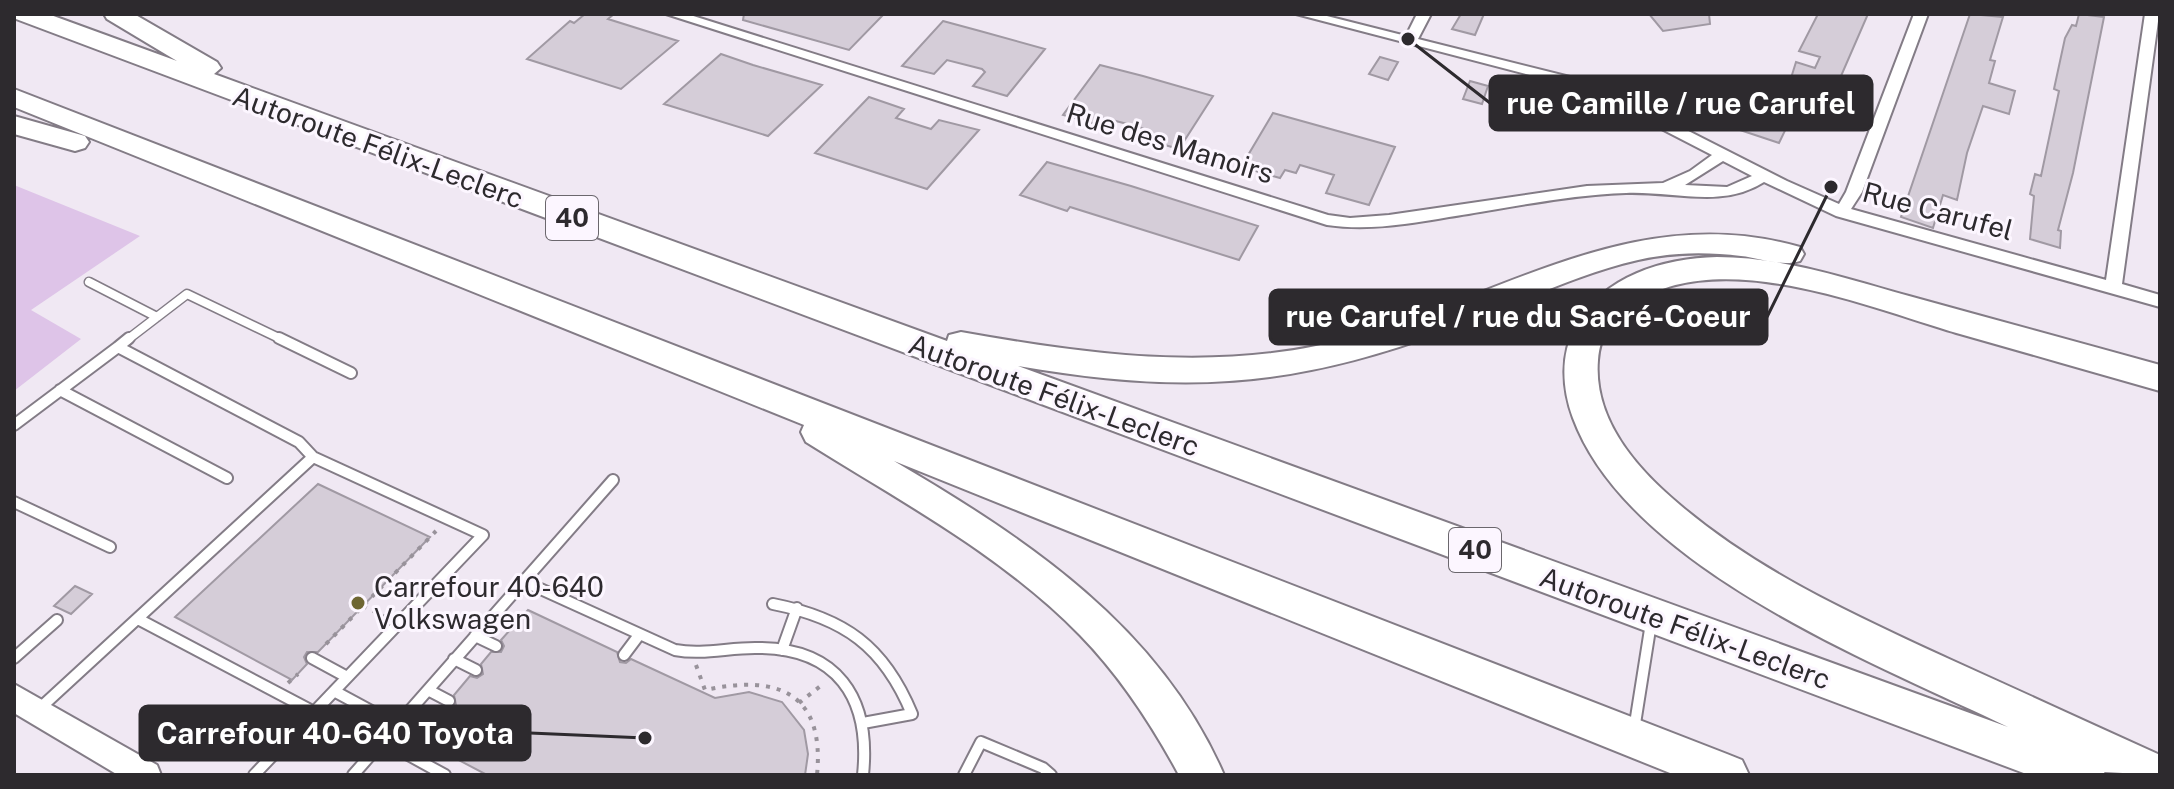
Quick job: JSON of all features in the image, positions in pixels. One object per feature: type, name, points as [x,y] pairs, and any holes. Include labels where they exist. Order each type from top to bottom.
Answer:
[{"type":"highway","name":"Autoroute Félix-Leclerc","points":[[25,14],[277,110],[2084,775]]},
{"type":"highway","points":[[116,14],[277,110]]},
{"type":"highway","points":[[14,97],[1727,775]]},
{"type":"highway","points":[[14,125],[230,183]]},
{"type":"highway","points":[[867,326],[1100,368],[1156,372],[1241,370],[1312,360],[1366,345],[1628,251],[1707,243],[1803,256],[2160,356]]},
{"type":"highway","points":[[2156,775],[1856,635],[1726,559],[1661,509],[1621,469],[1591,420],[1581,374],[1583,346],[1588,332],[1617,298],[1661,276],[1717,268],[1781,274],[1832,286],[2160,378]]},
{"type":"highway","points":[[744,387],[984,537],[1068,598],[1108,638],[1145,682],[1202,775]]},
{"type":"street","name":"Rue des Manoirs","points":[[673,14],[1327,220],[1374,222],[1594,192],[1664,188],[1737,192],[1764,175]]},
{"type":"street","name":"Rue Carufel","points":[[1303,14],[1601,90],[1842,212],[2160,301]]},
{"type":"street","points":[[1411,40],[1424,14]]},
{"type":"street","points":[[1842,212],[1854,192],[1921,14]]},
{"type":"street","points":[[2113,286],[2153,14],[2160,16]]},
{"type":"street","name":"Rue des Manoirs","points":[[1664,188],[1695,174],[1723,154]]},
{"type":"street","points":[[26,704],[146,775]]},
{"type":"lane","points":[[89,282],[157,317]]},
{"type":"lane","points":[[14,425],[187,294],[351,373]]},
{"type":"lane","points":[[118,347],[299,442],[313,457],[483,535],[254,775]]},
{"type":"lane","points":[[60,390],[227,478]]},
{"type":"lane","points":[[26,704],[138,619],[313,457]]},
{"type":"lane","points":[[353,775],[613,480]]},
{"type":"lane","points":[[14,502],[110,547]]},
{"type":"lane","points":[[523,581],[639,635],[691,654],[753,648],[808,655],[837,673],[854,695],[863,723],[866,751],[863,775]]},
{"type":"lane","points":[[773,604],[830,618],[854,631],[892,670],[912,714],[863,723]]},
{"type":"lane","points":[[782,650],[797,608]]},
{"type":"lane","points":[[1633,738],[1653,615]]},
{"type":"lane","points":[[138,619],[314,712]]},
{"type":"lane","points":[[14,658],[57,620]]},
{"type":"lane","points":[[624,655],[639,635]]},
{"type":"lane","points":[[475,636],[496,646]]},
{"type":"lane","points":[[312,658],[347,677]]},
{"type":"lane","points":[[454,659],[476,670]]},
{"type":"lane","points":[[428,690],[449,701]]},
{"type":"lane","points":[[334,691],[397,725]]},
{"type":"lane","points":[[383,741],[445,775]]},
{"type":"lane","points":[[964,775],[981,742],[1043,768],[1051,775]]},
{"type":"path","points":[[326,644],[438,528]]},
{"type":"path","points":[[363,606],[399,624]]},
{"type":"path","points":[[696,668],[705,690],[735,683],[759,682],[783,690],[799,703],[811,717],[820,743],[817,775]]},
{"type":"path","points":[[799,703],[837,673]]},
{"type":"path","points":[[292,680],[298,674]]},
{"type":"shaded area","points":[[14,185],[140,236],[31,310],[81,339],[14,391]]},
{"type":"building","points":[[585,14],[614,14],[608,19],[678,41],[621,89],[527,59],[570,21],[574,23]]},
{"type":"building","points":[[744,14],[884,14],[849,50],[743,20]]},
{"type":"building","points":[[1461,14],[1484,14],[1475,35],[1452,29]]},
{"type":"building","points":[[1649,14],[1709,14],[1710,24],[1663,31]]},
{"type":"building","points":[[1818,14],[1868,14],[1841,76],[1849,79],[1842,94],[1830,90],[1821,123],[1784,112],[1789,95],[1800,98],[1807,83],[1791,78],[1796,62],[1815,68],[1820,57],[1799,51]]},
{"type":"building","points":[[1970,14],[2003,17],[1990,60],[1995,61],[1989,83],[2015,91],[2009,114],[1983,106],[1967,153],[1957,200],[1943,195],[1933,228],[1901,217]]},
{"type":"building","points":[[2079,14],[2104,17],[2073,173],[2058,230],[2061,231],[2060,248],[2030,239],[2034,196],[2030,194],[2035,174],[2041,176],[2059,91],[2054,89],[2065,38],[2072,25],[2076,26]]},
{"type":"building","points":[[943,21],[1045,49],[1007,96],[973,86],[985,72],[982,69],[947,60],[934,74],[902,66]]},
{"type":"building","points":[[721,54],[822,85],[768,136],[664,104]]},
{"type":"building","points":[[1380,57],[1398,62],[1388,80],[1369,74]]},
{"type":"building","points":[[1100,65],[1213,96],[1179,149],[1140,138],[1146,130],[1139,127],[1104,118],[1100,125],[1063,115]]},
{"type":"building","points":[[1470,81],[1488,86],[1482,104],[1463,99]]},
{"type":"building","points":[[1686,84],[1730,102],[1732,99],[1791,118],[1779,143],[1719,123],[1670,100]]},
{"type":"building","points":[[869,97],[904,109],[896,118],[931,129],[939,120],[979,130],[927,189],[815,153]]},
{"type":"building","points":[[1273,113],[1395,147],[1369,205],[1326,193],[1334,175],[1300,165],[1296,173],[1285,170],[1280,178],[1241,167]]},
{"type":"building","points":[[1047,162],[1258,226],[1239,260],[1070,207],[1067,211],[1020,195]]},
{"type":"building","points":[[318,484],[430,537],[318,652],[307,652],[304,657],[307,664],[292,680],[175,617]]},
{"type":"building","points":[[75,586],[92,594],[71,614],[54,606]]},
{"type":"building","points":[[528,610],[617,652],[620,662],[626,663],[631,659],[715,698],[749,692],[782,702],[804,730],[808,754],[805,775],[487,775],[417,738],[443,707],[450,709],[456,705],[454,695],[470,676],[477,678],[483,674],[481,664],[491,652],[501,652],[504,646],[501,640]]},
{"type":"place","name":"rue Camille / rue Carufel","points":[[1408,39]]},
{"type":"place","name":"rue Carufel / rue du Sacré-Coeur","points":[[1831,187]]},
{"type":"place","name":"Carrefour 40-640 Volkswagen","points":[[358,603]]},
{"type":"place","name":"Carrefour 40-640 Toyota","points":[[645,738]]}]
